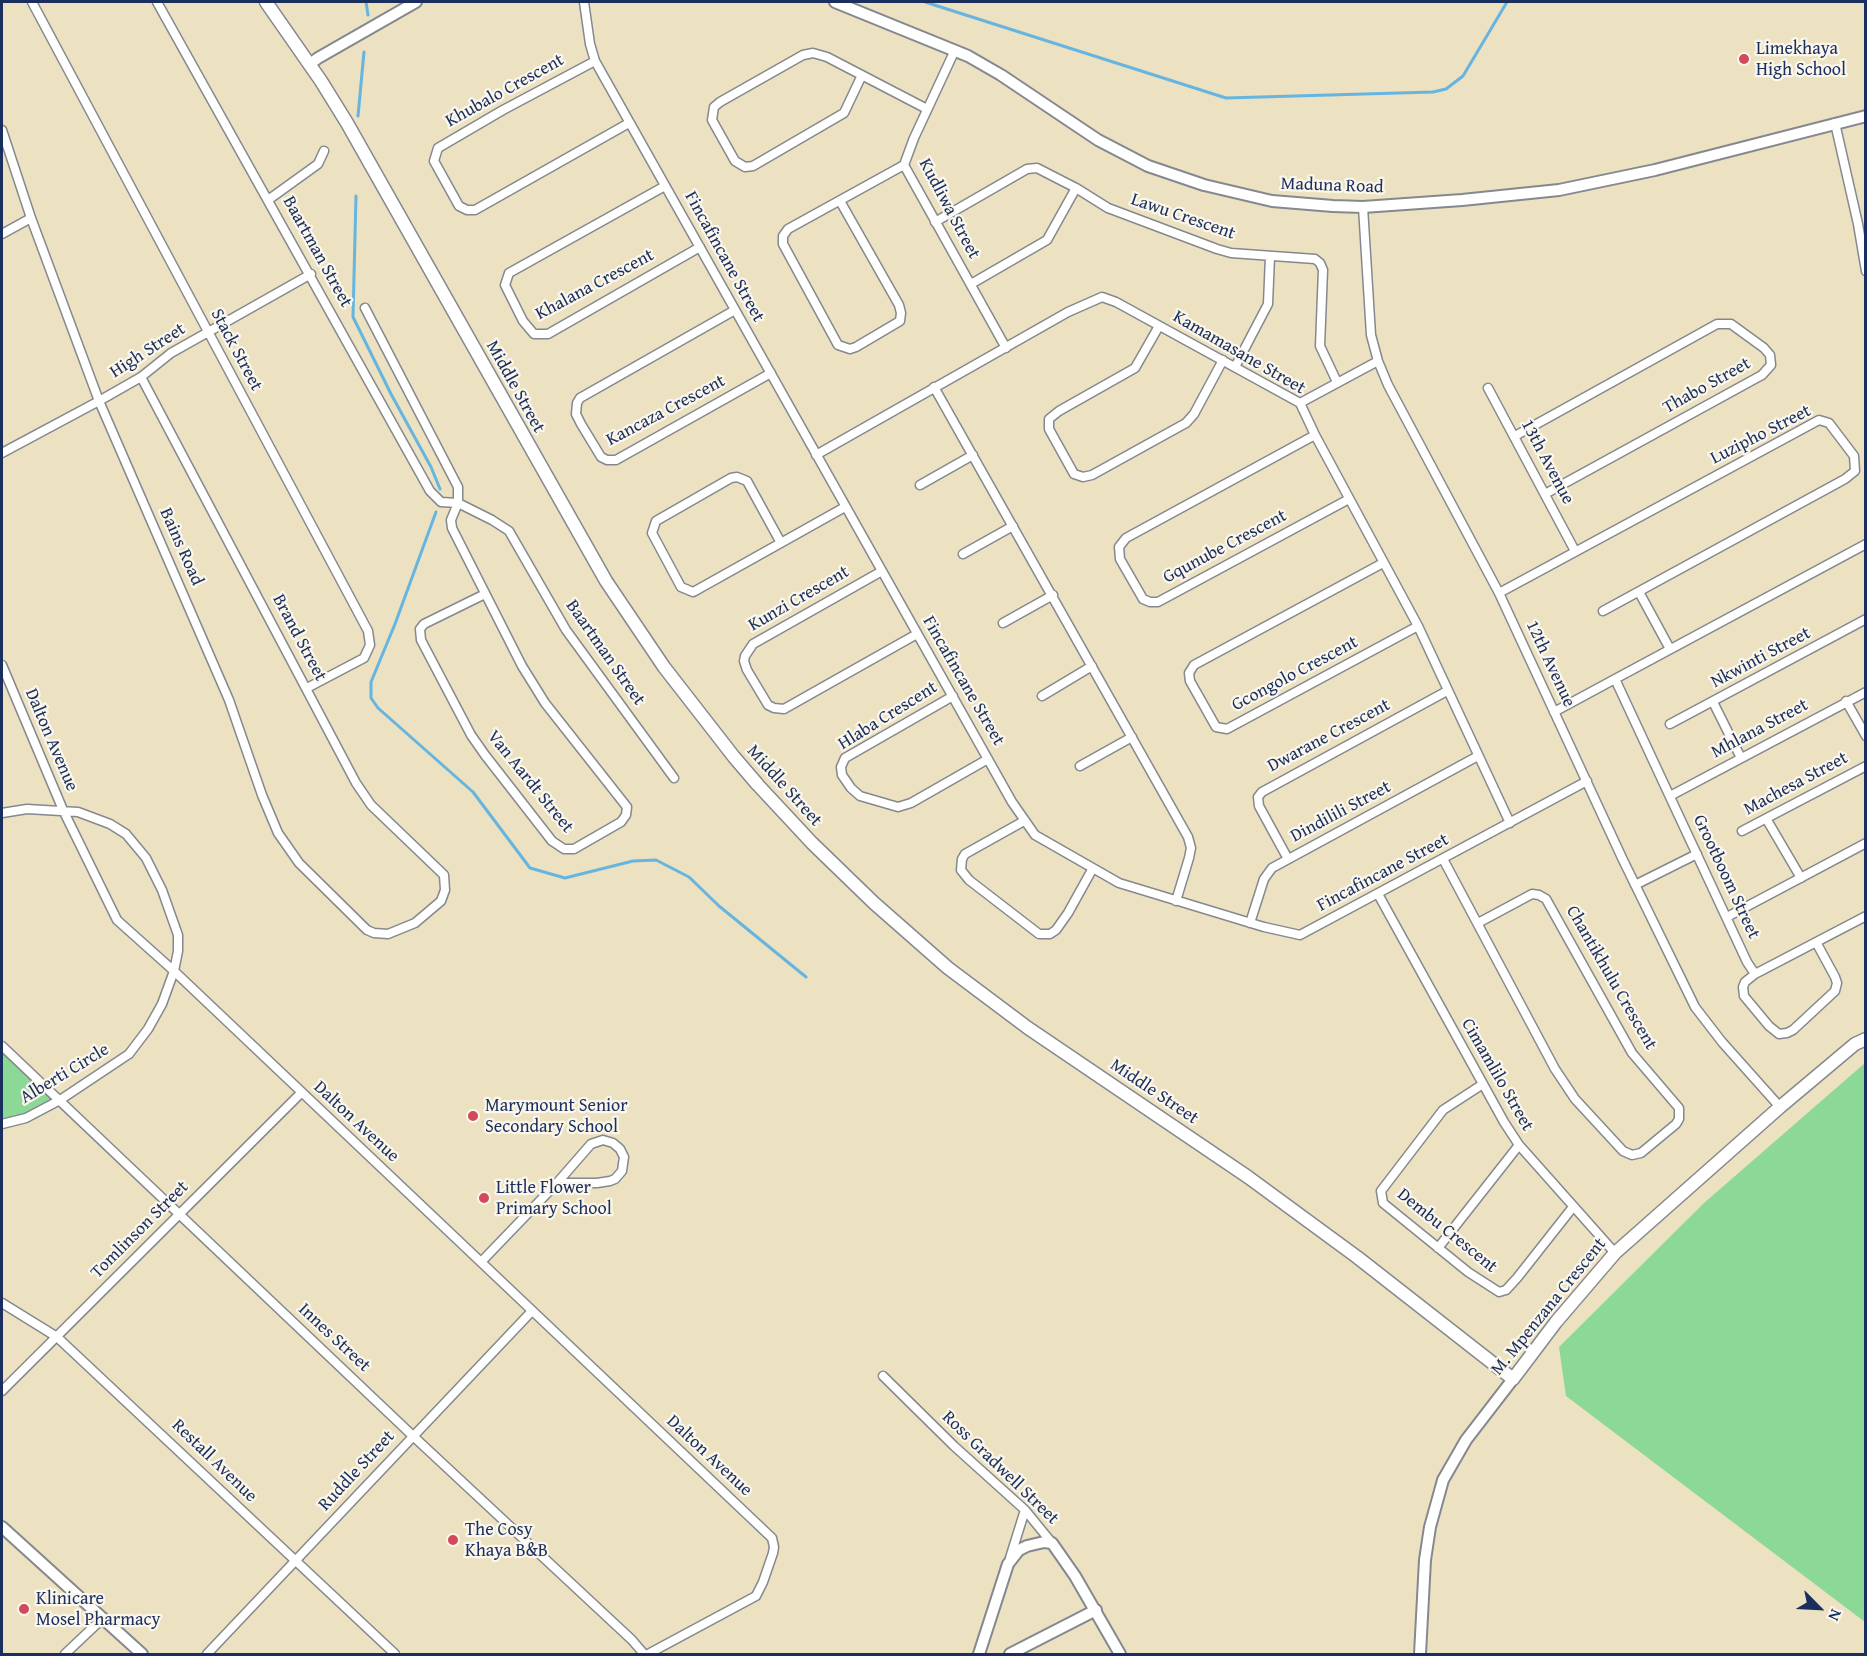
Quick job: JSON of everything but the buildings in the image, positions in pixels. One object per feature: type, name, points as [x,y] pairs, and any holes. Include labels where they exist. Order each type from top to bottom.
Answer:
[{"type":"main road","name":"Middle Street","points":[[266,2],[310,64],[347,123],[606,581],[664,667],[734,758],[758,785],[850,881],[948,968],[1028,1028],[1248,1177],[1357,1257],[1513,1379]]},
{"type":"main road","name":"M. Mpenzana Crescent","points":[[1513,1379],[1556,1322],[1615,1253],[1780,1107],[1855,1044],[1866,1039]]},
{"type":"street","name":"Stack Street","points":[[32,2],[369,636],[369,651],[364,658],[307,688]]},
{"type":"street","name":"Baartman Street","points":[[157,2],[311,274],[429,489],[441,502],[458,503],[509,531],[566,630],[674,778]]},
{"type":"street","points":[[310,64],[416,2]]},
{"type":"street","name":"Fincafincane Street","points":[[584,2],[595,61],[988,759],[1024,821],[1040,839],[1119,883],[1250,923],[1293,934],[1304,934],[1587,781]]},
{"type":"street","name":"Maduna Road","points":[[835,2],[955,50],[1001,75],[1098,140],[1148,166],[1204,185],[1272,201],[1333,207],[1363,207],[1559,190],[1655,170],[1866,116]]},
{"type":"street","name":"Kudliwa Street","points":[[955,50],[909,149],[904,165],[1006,348]]},
{"type":"street","points":[[862,75],[843,114],[753,166],[746,167],[735,161],[712,120],[714,107],[720,102],[809,53],[819,54],[862,75],[927,109]]},
{"type":"street","name":"Khubalo Crescent","points":[[595,61],[438,148],[434,161],[459,206],[470,211],[629,123]]},
{"type":"street","points":[[1835,123],[1865,265]]},
{"type":"street","name":"Bains Road","points":[[2,130],[99,401],[229,700],[264,802],[278,833],[300,863],[370,932],[388,934],[415,923],[443,896]]},
{"type":"street","points":[[268,200],[311,170],[321,159],[324,151]]},
{"type":"street","points":[[840,201],[902,313],[900,321],[850,349],[838,345],[782,240],[783,234],[788,229],[904,165]]},
{"type":"street","name":"Lawu Crescent","points":[[935,222],[1032,168],[1044,170],[1114,211],[1217,249],[1270,256],[1312,258],[1322,265],[1320,346],[1337,382]]},
{"type":"street","name":"Khalana Crescent","points":[[665,186],[509,273],[505,285],[524,321],[534,334],[548,334],[700,247]]},
{"type":"street","points":[[971,284],[1047,240],[1076,188]]},
{"type":"street","name":"12th Avenue","points":[[1363,207],[1371,335],[1378,362],[1499,593],[1635,885],[1695,1007],[1722,1042],[1780,1107]]},
{"type":"street","points":[[2,234],[32,218]]},
{"type":"street","points":[[1235,367],[1268,304],[1270,256]]},
{"type":"street","name":"High Street","points":[[2,453],[141,377],[171,353],[311,274]]},
{"type":"street","name":"Kamamasane Street","points":[[816,455],[1068,312],[1102,297],[1116,302],[1300,403],[1418,626],[1510,823]]},
{"type":"street","name":"Baartman Street","points":[[365,308],[458,488],[458,503]]},
{"type":"street","name":"Kancaza Crescent","points":[[735,310],[580,398],[576,410],[581,424],[601,457],[616,460],[771,373]]},
{"type":"street","name":"Thabo Street","points":[[1515,436],[1717,324],[1731,324],[1770,355],[1771,365],[1762,375],[1545,494]]},
{"type":"street","points":[[1159,326],[1135,368],[1049,419],[1048,429],[1074,474],[1088,477],[1186,423],[1194,414],[1223,360]]},
{"type":"street","points":[[1300,403],[1378,362]]},
{"type":"street","name":"Brand Street","points":[[141,377],[364,796],[444,875],[446,885],[443,896]]},
{"type":"street","points":[[934,387],[1191,844],[1176,901]]},
{"type":"street","name":"13th Avenue","points":[[1488,388],[1575,551]]},
{"type":"street","name":"Luzipho Street","points":[[1499,593],[1819,420],[1831,425],[1854,456],[1855,471],[1830,488],[1603,611]]},
{"type":"street","name":"Gqunube Crescent","points":[[1315,435],[1126,538],[1119,546],[1120,559],[1143,599],[1158,602],[1349,499]]},
{"type":"street","points":[[920,485],[974,455]]},
{"type":"street","points":[[781,543],[747,482],[737,477],[730,478],[656,521],[652,533],[681,587],[691,592],[695,591],[781,543],[845,507]]},
{"type":"street","name":"Van Aardt Street","points":[[458,503],[451,520],[452,528],[522,666],[545,703],[627,807],[626,815],[621,822],[574,849],[564,849],[552,841],[485,755],[471,735],[421,640],[420,629],[424,624],[485,594]]},
{"type":"street","points":[[963,554],[1014,526]]},
{"type":"street","points":[[1554,712],[1866,543]]},
{"type":"street","name":"Gcongolo Crescent","points":[[1383,563],[1194,665],[1189,673],[1190,681],[1216,727],[1227,729],[1418,626]]},
{"type":"street","name":"Kunzi Crescent","points":[[882,571],[753,644],[745,656],[747,670],[768,705],[784,709],[917,634]]},
{"type":"street","points":[[1639,592],[1670,649]]},
{"type":"street","points":[[1004,623],[1053,595]]},
{"type":"street","name":"Nkwinti Street","points":[[1670,724],[1866,619]]},
{"type":"street","name":"Dalton Avenue","points":[[2,665],[63,810],[114,916],[482,1262],[756,1522],[774,1542],[770,1563],[756,1596],[646,1654]]},
{"type":"street","points":[[1042,696],[1092,666]]},
{"type":"street","name":"Grootboom Street","points":[[1615,679],[1747,962],[1755,974]]},
{"type":"street","name":"Dwarane Crescent","points":[[1288,859],[1259,806],[1258,797],[1262,792],[1447,691]]},
{"type":"street","name":"Mhlana Street","points":[[1670,795],[1866,692]]},
{"type":"street","name":"Hlaba Crescent","points":[[953,696],[845,758],[841,767],[842,776],[860,796],[898,807],[911,803],[988,759]]},
{"type":"street","name":"Machesa Street","points":[[1846,701],[1866,736]]},
{"type":"street","points":[[1713,702],[1741,758]]},
{"type":"street","points":[[1080,766],[1132,737]]},
{"type":"street","name":"Dindilili Street","points":[[1250,923],[1265,876],[1272,868],[1478,756]]},
{"type":"street","name":"Machesa Street","points":[[1742,831],[1767,820],[1866,766]]},
{"type":"street","name":"Alberti Circle","points":[[2,813],[27,809],[78,812],[110,824],[126,834],[151,866],[174,919],[178,935],[178,951],[174,970],[157,1015],[129,1054],[60,1100],[26,1118],[2,1124]]},
{"type":"street","points":[[1767,820],[1801,878]]},
{"type":"street","points":[[1024,821],[968,853],[962,859],[961,870],[969,880],[1039,934],[1050,934],[1056,930],[1093,868]]},
{"type":"street","points":[[1727,917],[1866,843]]},
{"type":"street","points":[[1635,885],[1697,854]]},
{"type":"street","name":"Chantikhulu Crescent","points":[[1443,859],[1564,1084],[1623,1151],[1632,1155],[1641,1153],[1676,1124],[1680,1108],[1641,1065],[1626,1043],[1546,899],[1539,895],[1528,895],[1478,923]]},
{"type":"street","name":"Cimamlilo Street","points":[[1378,894],[1519,1145],[1615,1253]]},
{"type":"street","points":[[1816,942],[1835,977],[1836,987],[1828,999],[1787,1033],[1779,1034],[1744,996],[1745,982],[1755,974],[1816,942],[1866,916]]},
{"type":"street","name":"Innes Street","points":[[2,1046],[646,1654]]},
{"type":"street","name":"Dembu Crescent","points":[[1483,1084],[1443,1110],[1381,1191],[1381,1199],[1387,1208],[1494,1290],[1503,1291],[1517,1278],[1573,1207]]},
{"type":"street","name":"Tomlinson Street","points":[[2,1391],[301,1093]]},
{"type":"street","points":[[482,1262],[591,1144],[603,1140],[613,1143],[624,1157],[622,1171],[610,1181],[557,1183]]},
{"type":"street","points":[[1438,1248],[1519,1145]]},
{"type":"street","name":"Restall Avenue","points":[[2,1303],[57,1337],[395,1654]]},
{"type":"street","name":"Ruddle Street","points":[[207,1654],[532,1311]]},
{"type":"street","name":"Ross Gradwell Street","points":[[883,1376],[954,1446],[1025,1510],[1052,1543],[1096,1611],[1120,1654]]},
{"type":"street","name":"M. Mpenzana Crescent","points":[[1420,1654],[1425,1560],[1430,1527],[1443,1480],[1457,1455],[1513,1379]]},
{"type":"street","points":[[979,1654],[1025,1510]]},
{"type":"street","points":[[2,1527],[142,1654]]},
{"type":"street","points":[[1008,1564],[1019,1550],[1027,1545],[1052,1543]]},
{"type":"street","points":[[1010,1654],[1096,1611]]},
{"type":"street","points":[[65,1654],[102,1619]]},
{"type":"green space","points":[[2,1047],[57,1100],[17,1117],[2,1120]]},
{"type":"green space","points":[[1865,1063],[1865,1622],[1566,1396],[1559,1347],[1704,1203]]},
{"type":"waterway","points":[[366,2],[368,15]]},
{"type":"waterway","points":[[925,2],[1226,98],[1433,92],[1446,89],[1463,76],[1507,2]]},
{"type":"waterway","points":[[358,116],[364,52]]},
{"type":"waterway","points":[[356,196],[353,317],[391,394],[431,467],[440,489]]},
{"type":"waterway","points":[[436,512],[371,682],[371,698],[378,708],[473,792],[530,868],[565,878],[633,861],[656,860],[689,877],[719,906],[806,977]]},
{"type":"place","name":"Limekhaya High School","points":[[1744,59]]},
{"type":"place","name":"Marymount Senior Secondary School","points":[[473,1116]]},
{"type":"place","name":"Little Flower Primary School","points":[[484,1198]]},
{"type":"place","name":"The Cosy Khaya B&B","points":[[453,1540]]},
{"type":"place","name":"Klinicare Mosel Pharmacy","points":[[24,1609]]}]
